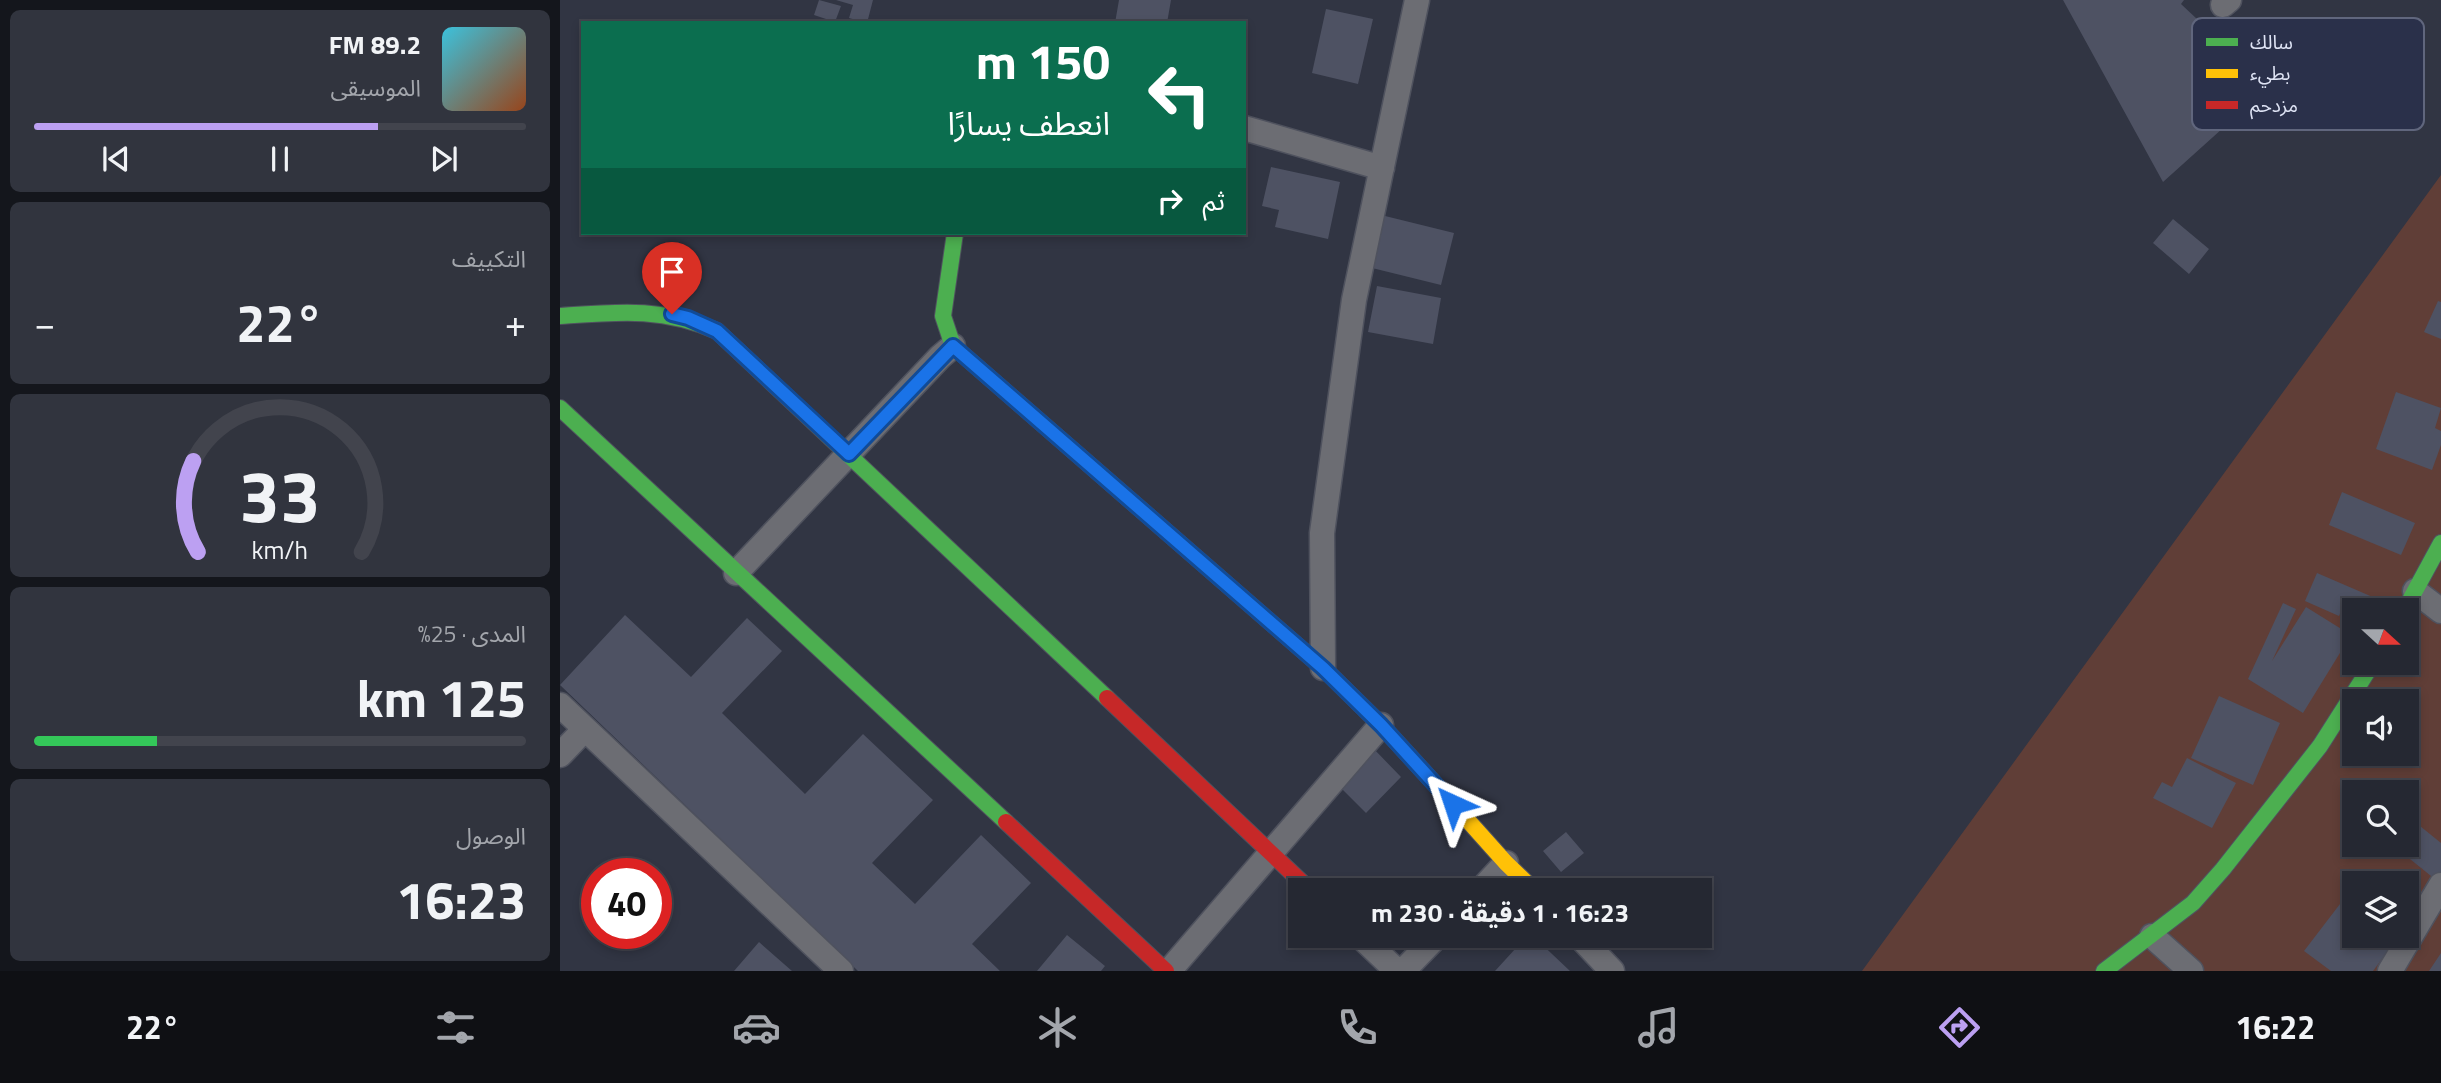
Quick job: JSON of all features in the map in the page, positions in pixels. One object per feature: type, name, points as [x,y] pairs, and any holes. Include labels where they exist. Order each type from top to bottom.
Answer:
[{"type":"street","points":[[1323,668],[1322,533],[1354,300],[1417,0]]},
{"type":"street","points":[[1246,129],[1382,169]]},
{"type":"street","points":[[955,235],[943,316],[953,346],[1323,668],[1381,725],[1522,878]]},
{"type":"street","points":[[560,316],[655,311],[688,318],[717,331],[1297,878]]},
{"type":"street","points":[[736,573],[953,346]]},
{"type":"street","points":[[560,408],[1167,971],[1381,725]]},
{"type":"street","points":[[2412,598],[2441,543]]},
{"type":"street","points":[[2419,604],[2441,611]]},
{"type":"street","points":[[2104,971],[2193,903],[2320,746],[2366,676]]},
{"type":"street","points":[[560,705],[841,971]]},
{"type":"street","points":[[560,755],[585,729]]},
{"type":"street","points":[[1492,878],[1506,863]]},
{"type":"street","points":[[2390,971],[2441,885]]},
{"type":"street","points":[[2152,936],[2191,971]]},
{"type":"street","points":[[1373,948],[1397,971]]},
{"type":"street","points":[[1403,971],[1425,948]]},
{"type":"street","points":[[1590,948],[1612,971]]},
{"type":"shaded area","points":[[2441,175],[2441,971],[1862,971]]},
{"type":"building","points":[[819,0],[841,6],[835,21],[814,15]]},
{"type":"building","points":[[836,0],[873,0],[868,21],[849,18],[853,5]]},
{"type":"building","points":[[1119,0],[1171,0],[1167,21],[1115,21]]},
{"type":"building","points":[[2063,0],[2184,0],[2181,4],[2196,18],[2192,18],[2192,130],[2221,130],[2163,182]]},
{"type":"building","points":[[1326,9],[1373,19],[1358,84],[1312,73]]},
{"type":"building","points":[[1271,167],[1340,182],[1328,239],[1275,227],[1279,210],[1262,206]]},
{"type":"building","points":[[1377,214],[1454,233],[1441,285],[1364,266]]},
{"type":"building","points":[[2173,219],[2209,249],[2189,274],[2153,243]]},
{"type":"building","points":[[1377,286],[1441,298],[1433,344],[1368,332]]},
{"type":"building","points":[[2438,301],[2441,302],[2441,339],[2424,332]]},
{"type":"building","points":[[2396,392],[2441,408],[2435,428],[2441,431],[2441,445],[2432,470],[2376,449]]},
{"type":"building","points":[[2342,492],[2415,523],[2401,555],[2329,525]]},
{"type":"building","points":[[2317,573],[2375,598],[2342,598],[2339,616],[2305,601]]},
{"type":"building","points":[[2283,603],[2296,609],[2272,661],[2306,607],[2342,629],[2342,650],[2303,713],[2248,679]]},
{"type":"building","points":[[625,615],[691,677],[747,618],[782,651],[722,713],[805,794],[863,734],[933,800],[872,863],[915,904],[981,835],[1031,883],[972,944],[1000,971],[858,971],[560,685]]},
{"type":"building","points":[[2219,696],[2280,723],[2253,785],[2191,758]]},
{"type":"building","points":[[1372,747],[1401,777],[1366,813],[1336,783]]},
{"type":"building","points":[[2187,758],[2236,783],[2212,828],[2153,798],[2162,782],[2172,787]]},
{"type":"building","points":[[2419,827],[2441,843],[2441,874],[2436,880],[2407,857],[2419,857]]},
{"type":"building","points":[[1566,832],[1584,853],[1561,872],[1543,851]]},
{"type":"building","points":[[2340,904],[2342,948],[2390,948],[2373,971],[2331,971],[2304,951]]},
{"type":"building","points":[[2419,905],[2425,909],[2419,918]]},
{"type":"building","points":[[1067,935],[1105,966],[1101,971],[1037,971]]},
{"type":"building","points":[[759,942],[792,971],[734,971]]},
{"type":"building","points":[[1516,948],[1546,948],[1570,971],[1495,971]]},
{"type":"building","points":[[2441,953],[2441,971],[2429,971]]},
{"type":"traffic: fast","points":[[955,235],[943,316],[953,346],[1323,668],[1381,725],[1455,806]]},
{"type":"traffic: fast","points":[[560,316],[640,313],[678,318],[717,331],[1107,698]]},
{"type":"traffic: fast","points":[[560,408],[1006,822]]},
{"type":"traffic: fast","points":[[2411,598],[2441,543]]},
{"type":"traffic: fast","points":[[2104,971],[2193,903],[2320,746],[2365,676]]},
{"type":"traffic: slow","points":[[1455,806],[1522,878]]},
{"type":"traffic: jam","points":[[1107,698],[1297,878]]},
{"type":"traffic: jam","points":[[1006,822],[1166,971]]},
{"type":"route","points":[[672,314],[717,331],[849,454],[953,346],[1323,668],[1381,725],[1453,804]]}]
